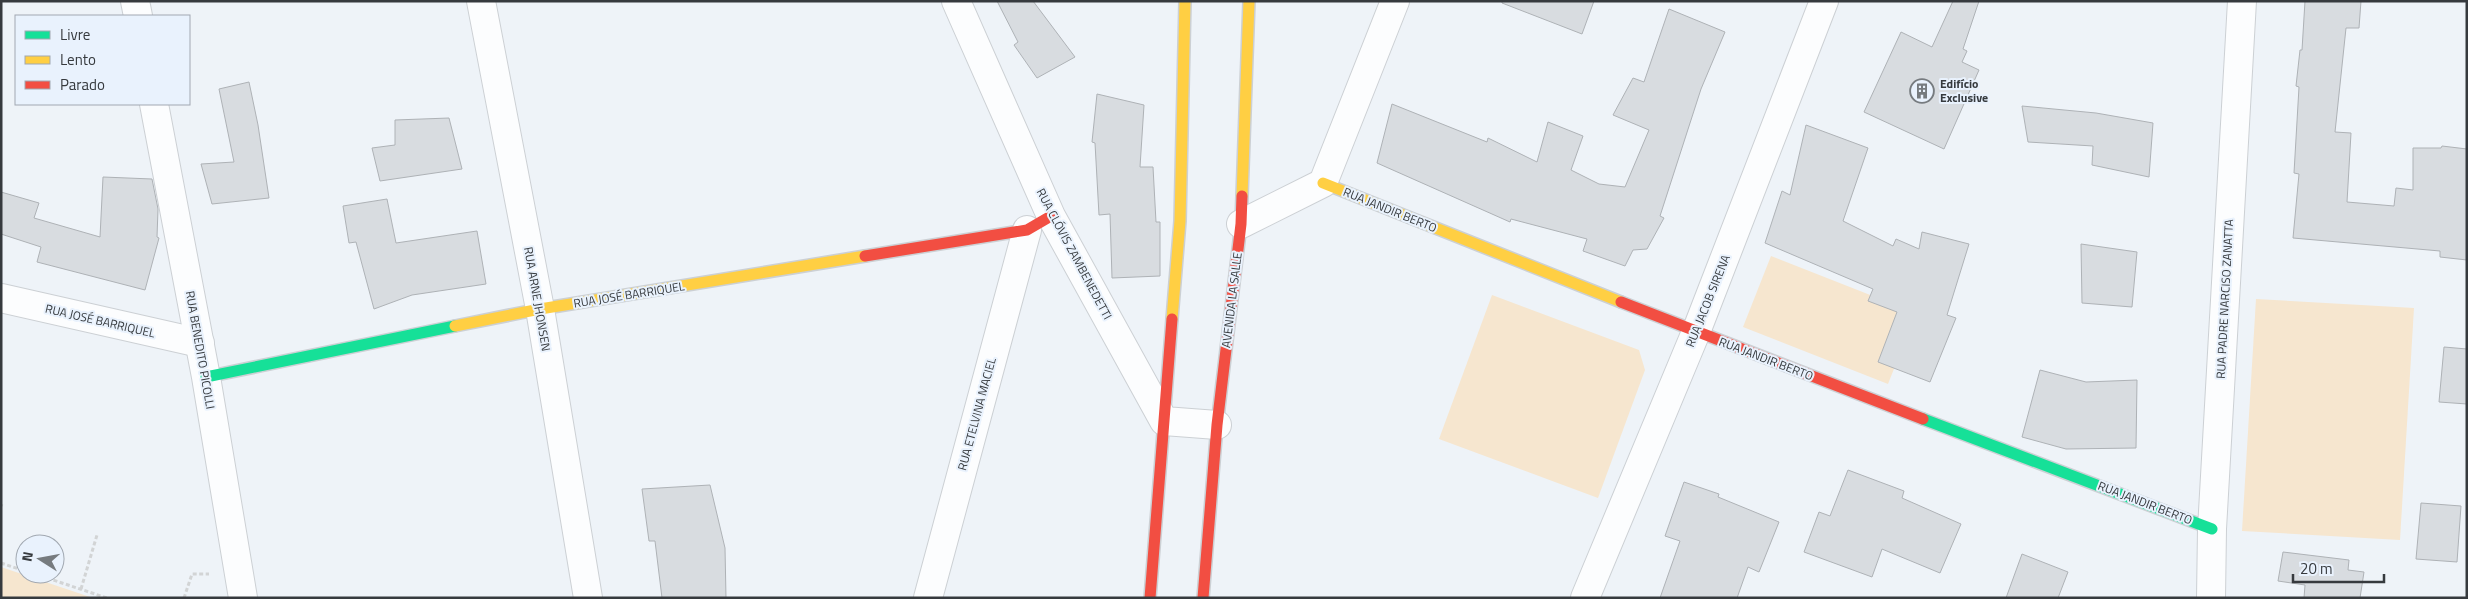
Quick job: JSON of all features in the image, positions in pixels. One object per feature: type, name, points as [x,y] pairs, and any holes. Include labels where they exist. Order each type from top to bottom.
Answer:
[{"type":"street","points":[[135,1],[138,15]]},
{"type":"street","name":"RUA ARNE JHONSEN","points":[[481,1],[540,309],[588,598]]},
{"type":"street","name":"RUA CLÓVIS ZAMBENEDETTI","points":[[956,1],[1051,216],[1164,421]]},
{"type":"street","points":[[1150,598],[1180,221],[1185,1]]},
{"type":"street","name":"AVENIDA LA SALLE","points":[[1203,598],[1217,425],[1240,224],[1249,1]]},
{"type":"street","points":[[1240,224],[1323,183],[1394,1]]},
{"type":"street","name":"RUA JACOB SIRENA","points":[[1585,598],[1696,332],[1824,1]]},
{"type":"street","name":"RUA PADRE NARCISO ZANATTA","points":[[2211,598],[2212,529],[2242,1]]},
{"type":"street","name":"RUA BENEDITO PICOLLI","points":[[154,105],[200,343],[241,585]]},
{"type":"street","name":"RUA JANDIR BERTO","points":[[1323,183],[1696,332],[2212,529]]},
{"type":"street","name":"RUA JOSÉ BARRIQUEL","points":[[206,378],[540,309],[1027,230],[1051,216]]},
{"type":"street","name":"RUA ETELVINA MACIEL","points":[[928,598],[1027,230]]},
{"type":"street","name":"RUA JOSÉ BARRIQUEL","points":[[1,298],[200,343]]},
{"type":"street","points":[[1164,421],[1217,425]]},
{"type":"path","points":[[81,589],[97,535]]},
{"type":"path","points":[[1,563],[15,568]]},
{"type":"path","points":[[184,598],[192,574],[241,585]]},
{"type":"path","points":[[65,584],[107,598]]},
{"type":"shaded area","points":[[1771,256],[1916,313],[1888,384],[1743,327]]},
{"type":"shaded area","points":[[1492,295],[1639,350],[1645,370],[1598,498],[1439,439]]},
{"type":"shaded area","points":[[2256,299],[2414,308],[2400,540],[2242,531]]},
{"type":"shaded area","points":[[1,567],[15,572],[15,584],[51,584],[93,598],[1,598]]},
{"type":"building","points":[[997,1],[1033,1],[1075,57],[1037,78],[1014,45],[1018,42]]},
{"type":"building","points":[[1502,1],[1594,1],[1582,34],[1502,3]]},
{"type":"building","name":"Edifício Exclusive","points":[[1953,1],[1979,1],[1963,49],[1967,51],[1962,62],[1979,70],[1944,149],[1864,112],[1901,32],[1932,47]]},
{"type":"building","points":[[2305,1],[2361,1],[2359,28],[2346,28],[2335,132],[2351,133],[2347,202],[2394,206],[2396,188],[2413,190],[2413,148],[2441,148],[2442,146],[2467,149],[2467,260],[2440,257],[2440,251],[2293,238],[2299,174],[2294,173],[2299,87],[2296,86],[2300,50],[2302,50]]},
{"type":"building","points":[[1669,9],[1725,32],[1701,89],[1660,216],[1664,218],[1647,249],[1633,250],[1625,266],[1583,251],[1587,239],[1511,219],[1510,222],[1377,163],[1392,104],[1487,142],[1488,138],[1537,162],[1548,122],[1583,136],[1571,170],[1599,184],[1625,187],[1649,130],[1613,115],[1633,78],[1644,82]]},
{"type":"building","points":[[249,82],[258,125],[269,198],[212,204],[201,164],[234,162],[219,89]]},
{"type":"building","points":[[1097,94],[1144,105],[1140,167],[1153,167],[1156,222],[1160,222],[1160,276],[1112,278],[1110,214],[1099,215],[1095,143],[1092,142]]},
{"type":"building","points":[[2022,106],[2096,113],[2153,123],[2149,177],[2092,165],[2093,146],[2028,142]]},
{"type":"building","points":[[449,118],[462,169],[380,181],[372,148],[395,145],[395,120]]},
{"type":"building","points":[[1806,125],[1868,148],[1843,221],[1893,246],[1896,239],[1919,249],[1922,232],[1969,244],[1947,315],[1956,318],[1930,382],[1878,362],[1897,312],[1868,301],[1873,289],[1765,243],[1782,191],[1790,195]]},
{"type":"building","points":[[103,177],[152,179],[158,209],[157,237],[159,238],[145,290],[37,262],[41,247],[1,234],[1,192],[39,203],[34,218],[100,237]]},
{"type":"building","points":[[387,199],[396,243],[477,231],[486,284],[412,295],[374,309],[356,242],[349,243],[343,206]]},
{"type":"building","points":[[2081,244],[2137,252],[2132,307],[2082,303]]},
{"type":"building","points":[[2444,347],[2467,349],[2467,404],[2439,402]]},
{"type":"building","points":[[2040,370],[2086,382],[2137,380],[2136,448],[2066,449],[2022,437]]},
{"type":"building","points":[[1848,470],[1904,491],[1902,498],[1961,524],[1940,573],[1882,549],[1872,577],[1804,552],[1819,512],[1830,516]]},
{"type":"building","points":[[1684,482],[1719,494],[1718,497],[1779,522],[1759,572],[1748,567],[1737,598],[1660,598],[1680,541],[1665,536]]},
{"type":"building","points":[[710,485],[725,548],[726,598],[662,598],[655,541],[649,541],[642,489]]},
{"type":"building","points":[[2421,503],[2461,506],[2457,562],[2416,559]]},
{"type":"building","points":[[2283,552],[2349,560],[2348,570],[2364,572],[2360,598],[2304,598],[2305,585],[2278,581]]},
{"type":"building","points":[[2022,554],[2068,572],[2058,598],[2006,598]]},
{"type":"traffic: fast","points":[[206,377],[455,326]]},
{"type":"traffic: fast","points":[[1923,419],[2212,529]]},
{"type":"traffic: slow","points":[[1172,319],[1180,221],[1185,1]]},
{"type":"traffic: slow","points":[[1242,196],[1249,1]]},
{"type":"traffic: slow","points":[[1323,183],[1621,302]]},
{"type":"traffic: slow","points":[[455,326],[540,309],[865,256]]},
{"type":"traffic: jam","points":[[1203,598],[1217,425],[1241,224],[1242,196]]},
{"type":"traffic: jam","points":[[865,256],[1027,230],[1051,216]]},
{"type":"traffic: jam","points":[[1621,302],[1923,419]]},
{"type":"traffic: jam","points":[[1150,598],[1172,319]]},
{"type":"place","name":"Edifício Exclusive","points":[[1922,91]]}]
